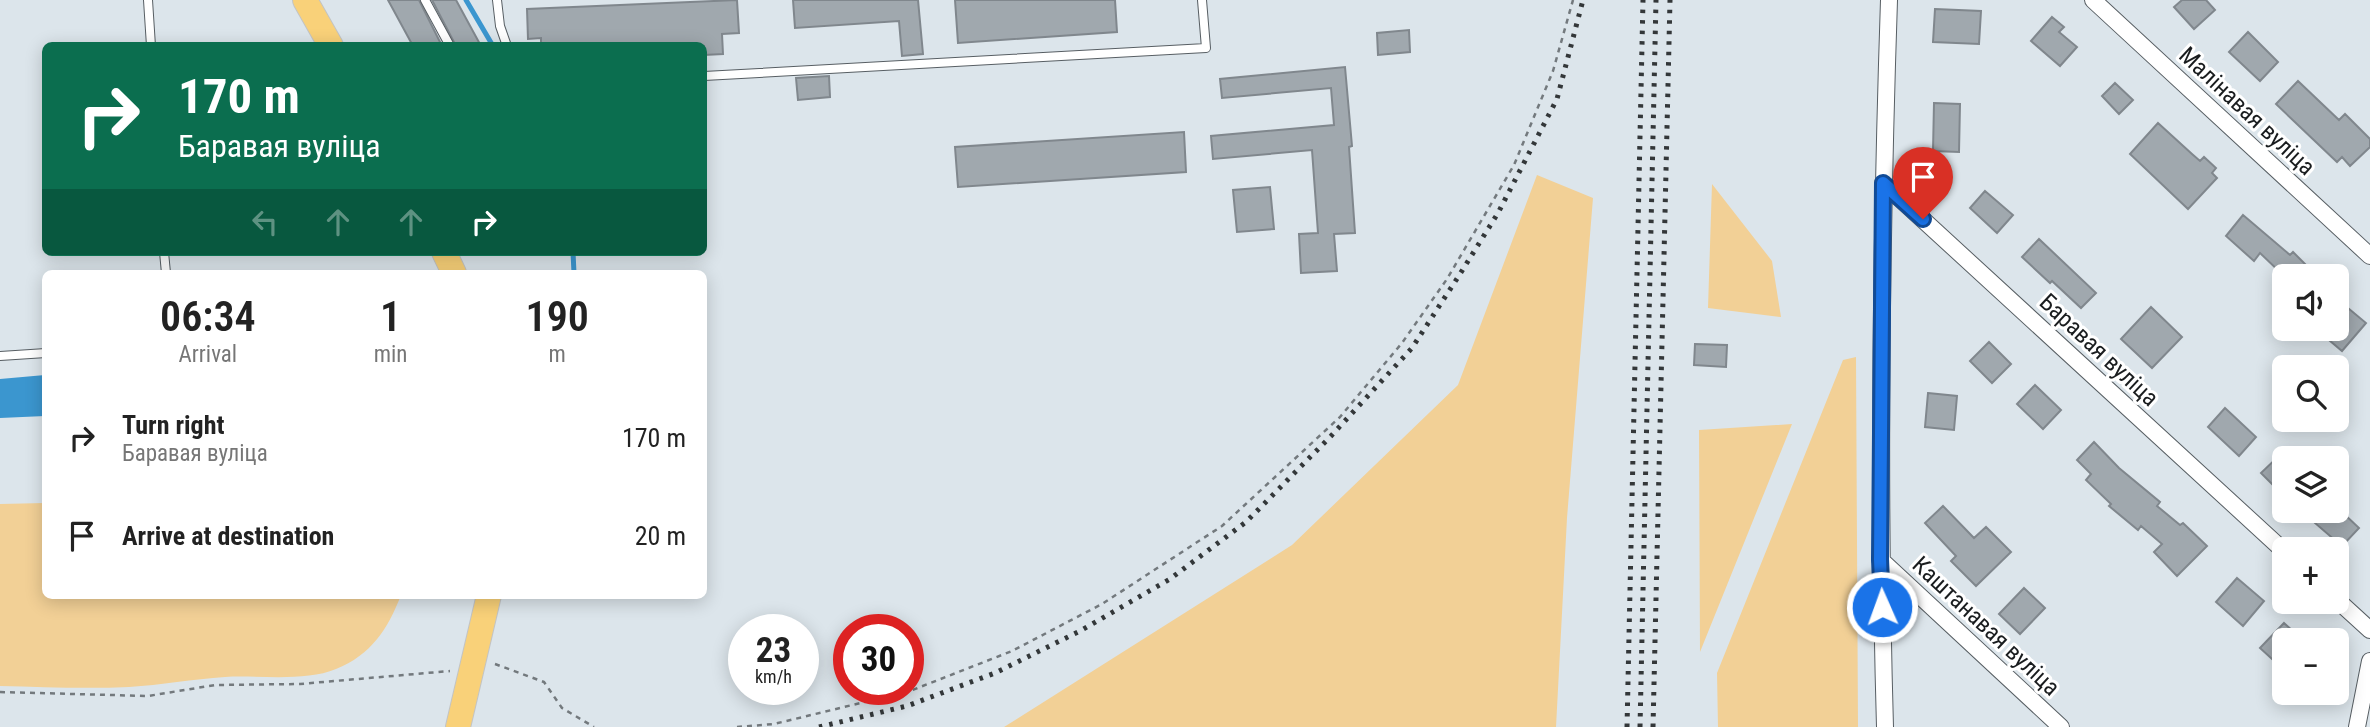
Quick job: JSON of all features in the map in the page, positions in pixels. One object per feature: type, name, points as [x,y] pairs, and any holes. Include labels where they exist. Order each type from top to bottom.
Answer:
[{"type":"main road","points":[[305,0],[329,42]]},
{"type":"main road","points":[[458,727],[488,599]]},
{"type":"street","points":[[1885,727],[1880,559],[1883,183],[1889,0]]},
{"type":"street","name":"Малінавая вуліца","points":[[2093,0],[2370,256]]},
{"type":"street","name":"Баравая вуліца","points":[[1883,183],[2272,540]]},
{"type":"street","name":"Каштанавая вуліца","points":[[1880,559],[2061,727]]},
{"type":"street","points":[[2349,611],[2370,630]]},
{"type":"street","points":[[2357,727],[2370,661]]},
{"type":"lane","points":[[148,0],[151,42]]},
{"type":"lane","points":[[425,0],[448,42]]},
{"type":"lane","points":[[497,0],[505,42]]},
{"type":"lane","points":[[707,76],[1206,48],[1202,0]]},
{"type":"lane","points":[[0,356],[42,353]]},
{"type":"path","points":[[737,727],[774,724],[910,691],[1012,651],[1102,604],[1222,526],[1340,417],[1402,343],[1447,279],[1514,165],[1553,71],[1573,0]]},
{"type":"path","points":[[0,692],[148,696],[215,685],[300,684],[472,669],[486,660],[544,681],[562,708],[594,727]]},
{"type":"shaded area","points":[[1537,175],[1593,198],[1567,518],[1556,727],[1004,727],[1292,545],[1458,385]]},
{"type":"shaded area","points":[[1712,184],[1772,261],[1781,317],[1708,308]]},
{"type":"shaded area","points":[[1856,357],[1858,727],[1718,727],[1717,673],[1843,360]]},
{"type":"shaded area","points":[[1792,424],[1700,652],[1699,430]]},
{"type":"shaded area","points":[[42,503],[42,599],[399,599],[384,630],[369,648],[348,663],[324,673],[296,677],[225,677],[129,687],[0,686],[0,504]]},
{"type":"water","points":[[42,375],[42,416],[0,418],[0,379]]},
{"type":"building","points":[[388,0],[419,0],[440,42],[411,42]]},
{"type":"building","points":[[432,0],[456,0],[479,42],[454,42]]},
{"type":"building","points":[[737,0],[739,33],[722,34],[723,54],[707,55],[707,42],[541,42],[541,38],[528,39],[527,9]]},
{"type":"building","points":[[793,0],[918,0],[923,54],[902,56],[899,21],[795,28]]},
{"type":"building","points":[[955,0],[1115,0],[1117,32],[958,43]]},
{"type":"building","points":[[2182,0],[2206,0],[2215,10],[2194,29],[2174,7]]},
{"type":"building","points":[[1935,9],[1981,11],[1979,44],[1933,42]]},
{"type":"building","points":[[2052,17],[2064,27],[2059,32],[2077,47],[2060,66],[2031,41]]},
{"type":"building","points":[[1409,30],[1410,52],[1378,55],[1377,33]]},
{"type":"building","points":[[2248,32],[2278,62],[2260,81],[2229,52]]},
{"type":"building","points":[[1345,67],[1352,146],[1349,147],[1355,233],[1334,234],[1337,271],[1301,273],[1299,234],[1318,233],[1312,150],[1213,159],[1211,136],[1334,125],[1331,88],[1222,98],[1220,79]]},
{"type":"building","points":[[829,76],[830,97],[798,100],[796,78]]},
{"type":"building","points":[[2298,81],[2339,120],[2345,114],[2370,139],[2370,147],[2350,166],[2342,157],[2337,162],[2276,104]]},
{"type":"building","points":[[2115,83],[2133,100],[2119,114],[2102,96]]},
{"type":"building","points":[[1934,103],[1960,104],[1959,152],[1933,151]]},
{"type":"building","points":[[2158,123],[2200,161],[2204,157],[2216,168],[2212,173],[2217,178],[2188,209],[2130,154]]},
{"type":"building","points":[[1184,132],[1186,172],[958,187],[955,147]]},
{"type":"building","points":[[1270,187],[1274,229],[1237,232],[1233,190]]},
{"type":"building","points":[[1985,191],[2013,215],[1997,233],[1970,208]]},
{"type":"building","points":[[2243,215],[2290,255],[2293,252],[2305,264],[2272,264],[2260,253],[2254,261],[2226,236]]},
{"type":"building","points":[[2039,239],[2096,293],[2081,308],[2022,257]]},
{"type":"building","points":[[2151,307],[2182,337],[2152,368],[2121,339]]},
{"type":"building","points":[[2349,309],[2366,323],[2342,351],[2330,341],[2349,341]]},
{"type":"building","points":[[1989,342],[2011,364],[1992,383],[1970,361]]},
{"type":"building","points":[[1695,344],[1727,345],[1726,367],[1694,365]]},
{"type":"building","points":[[2035,385],[2061,410],[2043,429],[2017,404]]},
{"type":"building","points":[[1928,393],[1957,396],[1954,430],[1925,427]]},
{"type":"building","points":[[2225,408],[2256,437],[2239,456],[2208,427]]},
{"type":"building","points":[[2094,442],[2119,468],[2160,502],[2157,506],[2180,525],[2183,523],[2207,546],[2177,576],[2154,552],[2162,544],[2141,526],[2138,530],[2109,506],[2111,504],[2086,480],[2091,474],[2077,460]]},
{"type":"building","points":[[2272,462],[2272,484],[2261,473]]},
{"type":"building","points":[[1943,506],[1974,538],[1986,527],[2011,552],[1976,586],[1951,561],[1956,556],[1925,523]]},
{"type":"building","points":[[2349,519],[2359,528],[2349,539],[2331,537],[2315,523],[2349,523]]},
{"type":"building","points":[[2237,578],[2264,601],[2243,626],[2216,602]]},
{"type":"building","points":[[2024,588],[2045,608],[2020,634],[1999,614]]},
{"type":"building","points":[[2272,636],[2272,659],[2260,648]]},
{"type":"waterway","points":[[466,0],[491,42]]},
{"type":"waterway","points":[[573,256],[574,270]]},
{"type":"railway","points":[[819,727],[907,706],[995,673],[1080,631],[1170,579],[1246,522],[1331,436],[1412,348],[1460,274],[1498,213],[1557,99],[1583,0]]},
{"type":"railway","points":[[1627,727],[1643,0]]},
{"type":"railway","points":[[1640,727],[1656,0]]},
{"type":"railway","points":[[1653,727],[1670,0]]},
{"type":"route","points":[[1882,607],[1880,559],[1883,183],[1923,219]]}]
